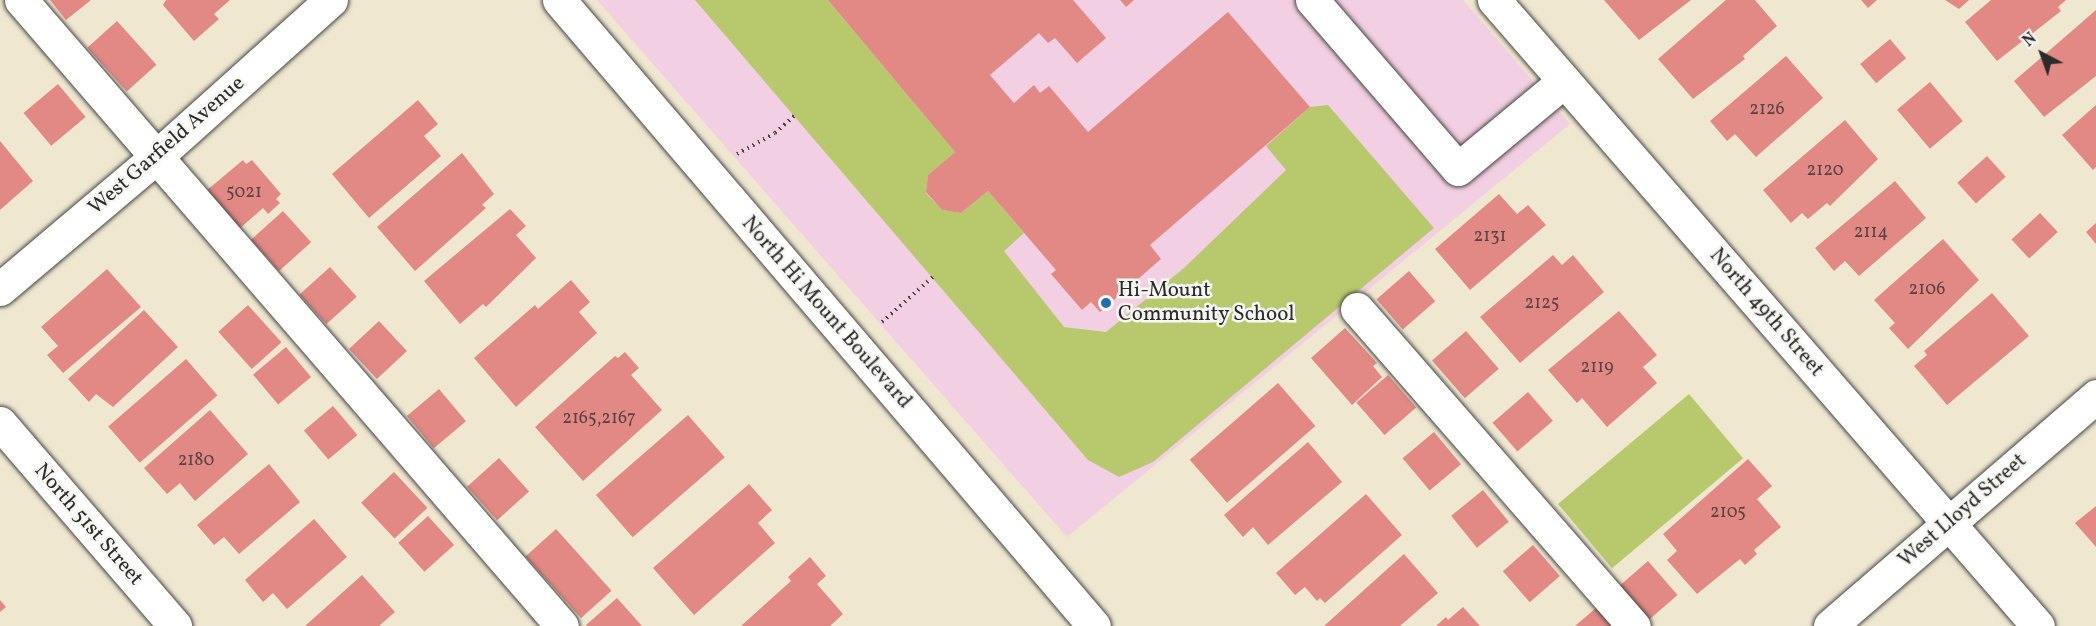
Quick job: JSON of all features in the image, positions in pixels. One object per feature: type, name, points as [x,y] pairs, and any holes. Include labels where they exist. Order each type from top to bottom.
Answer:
[{"type":"street","points":[[21,0],[562,626]]},
{"type":"street","name":"West Garfield Avenue","points":[[0,289],[156,157],[331,0]]},
{"type":"street","name":"North Hi Mount Boulevard","points":[[559,0],[1094,626]]},
{"type":"street","points":[[1312,0],[1458,169],[1564,81]]},
{"type":"street","name":"North 49th Street","points":[[1494,0],[2038,626]]},
{"type":"street","points":[[1357,309],[1634,626]]},
{"type":"street","name":"West Lloyd Street","points":[[1830,626],[2096,396]]},
{"type":"street","name":"North 51st Street","points":[[0,423],[175,626]]},
{"type":"path","points":[[705,171],[775,133],[795,116]]},
{"type":"path","points":[[855,346],[934,276]]},
{"type":"shaded area","name":"Hi-Mount Community School","points":[[597,0],[1463,0],[1570,124],[1067,537]]},
{"type":"green space","points":[[695,0],[828,0],[955,152],[928,175],[926,193],[942,210],[961,213],[988,191],[1024,233],[1004,251],[1064,327],[1106,332],[1184,268],[1286,170],[1266,146],[1310,107],[1328,105],[1434,228],[1153,462],[1119,477],[1088,460]]},
{"type":"green space","points":[[1689,394],[1743,458],[1612,568],[1558,504]]},
{"type":"building","points":[[50,0],[91,0],[66,20]]},
{"type":"building","points":[[166,0],[230,0],[214,14],[219,19],[194,41],[163,5]]},
{"type":"building","points":[[828,0],[1073,0],[1106,38],[1077,63],[1055,38],[1048,43],[1039,33],[990,75],[1014,103],[1034,85],[1040,93],[1049,86],[1088,132],[1228,12],[1310,107],[1150,245],[1161,259],[1100,312],[1091,302],[1082,310],[1051,274],[1056,270],[988,191],[961,213],[942,210],[926,192],[928,175],[955,152]]},
{"type":"building","points":[[1120,0],[1134,0],[1126,7]]},
{"type":"building","points":[[1604,0],[1691,0],[1639,40]]},
{"type":"building","points":[[1726,0],[1755,0],[1777,26],[1743,56],[1745,59],[1693,99],[1658,59]]},
{"type":"building","points":[[1861,0],[1877,0],[1868,8]]},
{"type":"building","points":[[1945,0],[1969,0],[1959,9]]},
{"type":"building","points":[[1991,0],[2066,0],[2058,7],[2061,11],[1997,61],[1965,22]]},
{"type":"building","points":[[2096,10],[2096,76],[2044,117],[2014,81]]},
{"type":"building","points":[[117,21],[156,65],[127,92],[87,48]]},
{"type":"building","points":[[1890,39],[1906,58],[1876,83],[1860,64]]},
{"type":"building","points":[[1786,56],[1823,98],[1756,157],[1735,134],[1727,141],[1710,121]]},
{"type":"building","points":[[1930,82],[1963,121],[1930,149],[1897,110]]},
{"type":"building","points":[[58,84],[86,117],[51,146],[24,113]]},
{"type":"building","points":[[418,100],[438,124],[424,136],[441,156],[369,218],[332,174]]},
{"type":"building","points":[[2096,105],[2096,167],[2093,170],[2062,135]]},
{"type":"building","points":[[1845,120],[1878,159],[1830,206],[1827,203],[1808,219],[1802,213],[1791,223],[1763,190]]},
{"type":"building","points":[[0,141],[33,181],[0,210]]},
{"type":"building","points":[[462,153],[494,194],[482,205],[486,208],[415,271],[377,227]]},
{"type":"building","points":[[1987,156],[2006,177],[1976,204],[1957,183]]},
{"type":"building","points":[[243,160],[246,164],[252,160],[281,194],[276,199],[280,203],[268,214],[263,208],[239,229],[206,191]]},
{"type":"building","points":[[1895,181],[1926,218],[1859,276],[1845,261],[1834,271],[1815,248]]},
{"type":"building","points":[[1499,194],[1517,214],[1528,205],[1546,225],[1470,290],[1435,249]]},
{"type":"building","points":[[510,209],[526,226],[516,235],[536,258],[486,307],[483,304],[460,324],[424,281]]},
{"type":"building","points":[[283,211],[311,242],[279,271],[251,240]]},
{"type":"building","points":[[2040,213],[2058,232],[2029,259],[2011,240]]},
{"type":"building","points":[[2096,223],[2096,244],[2086,232]]},
{"type":"building","points":[[1943,239],[1979,280],[1908,349],[1889,328],[1895,323],[1874,300]]},
{"type":"building","points":[[1553,255],[1562,265],[1573,255],[1604,292],[1520,363],[1480,317]]},
{"type":"building","points":[[330,267],[357,297],[326,324],[300,294]]},
{"type":"building","points":[[107,269],[141,307],[63,373],[47,355],[58,346],[41,327]]},
{"type":"building","points":[[1409,271],[1435,301],[1403,329],[1377,299]]},
{"type":"building","points":[[571,280],[590,302],[579,312],[597,333],[516,407],[474,358],[535,305],[538,309]]},
{"type":"building","points":[[1992,293],[2029,336],[1947,405],[1914,366],[1927,355],[1924,351]]},
{"type":"building","points":[[248,305],[281,342],[252,369],[218,332]]},
{"type":"building","points":[[144,310],[178,347],[113,407],[96,394],[89,402],[68,379]]},
{"type":"building","points":[[1619,311],[1657,355],[1643,367],[1657,383],[1607,427],[1582,398],[1577,403],[1548,370]]},
{"type":"building","points":[[379,321],[407,351],[377,379],[349,349]]},
{"type":"building","points":[[1345,328],[1377,363],[1373,366],[1382,377],[1352,405],[1311,358]]},
{"type":"building","points":[[1466,331],[1499,369],[1465,398],[1432,361]]},
{"type":"building","points":[[286,347],[311,377],[278,405],[253,375]]},
{"type":"building","points":[[625,352],[639,368],[631,375],[662,410],[583,481],[535,427],[615,356],[618,358]]},
{"type":"building","points":[[186,359],[217,395],[140,463],[108,427]]},
{"type":"building","points":[[1388,375],[1416,407],[1385,435],[1356,403]]},
{"type":"building","points":[[1278,383],[1315,426],[1227,503],[1190,460]]},
{"type":"building","points":[[439,389],[466,421],[434,448],[407,416]]},
{"type":"building","points":[[1528,392],[1553,421],[1517,452],[1493,423]]},
{"type":"building","points":[[333,406],[357,435],[328,460],[304,430]]},
{"type":"building","points":[[210,410],[248,454],[195,501],[180,483],[167,494],[144,468]]},
{"type":"building","points":[[688,415],[725,457],[633,537],[596,495]]},
{"type":"building","points":[[1434,432],[1461,464],[1430,491],[1403,458]]},
{"type":"building","points":[[1308,442],[1342,482],[1268,545],[1253,527],[1243,537],[1224,515]]},
{"type":"building","points":[[499,458],[529,491],[497,520],[467,487]]},
{"type":"building","points":[[1748,459],[1772,486],[1757,499],[1781,527],[1754,550],[1757,554],[1745,565],[1740,559],[1697,594],[1667,560],[1677,551],[1663,534]]},
{"type":"building","points":[[269,464],[300,502],[239,554],[224,537],[214,545],[197,525]]},
{"type":"building","points":[[394,472],[427,508],[395,539],[361,503]]},
{"type":"building","points":[[749,484],[772,510],[758,523],[775,543],[694,615],[653,568]]},
{"type":"building","points":[[1483,490],[1509,522],[1477,548],[1451,516]]},
{"type":"building","points":[[1366,494],[1402,535],[1325,603],[1320,598],[1317,601],[1305,587],[1295,595],[1276,573]]},
{"type":"building","points":[[2096,506],[2096,547],[2075,523]]},
{"type":"building","points":[[428,516],[454,545],[424,572],[398,543]]},
{"type":"building","points":[[314,519],[347,557],[287,609],[273,593],[263,602],[245,580]]},
{"type":"building","points":[[556,529],[612,591],[581,618],[526,556]]},
{"type":"building","points":[[1533,545],[1560,576],[1530,602],[1503,571]]},
{"type":"building","points":[[1404,554],[1438,593],[1400,626],[1324,626]]},
{"type":"building","points":[[810,557],[826,576],[817,584],[843,614],[830,626],[741,626],[791,581],[788,577]]},
{"type":"building","points":[[1648,561],[1678,595],[1647,621],[1618,587]]},
{"type":"building","points":[[362,575],[395,612],[379,626],[305,626]]},
{"type":"building","points":[[617,598],[642,626],[586,625]]},
{"type":"building","points":[[0,600],[6,607],[0,612]]},
{"type":"building","points":[[1463,607],[1480,626],[1436,626],[1446,617],[1448,620]]},
{"type":"building","points":[[1596,608],[1613,626],[1575,626]]},
{"type":"place","name":"Hi-Mount Community School","points":[[1106,303]]}]
